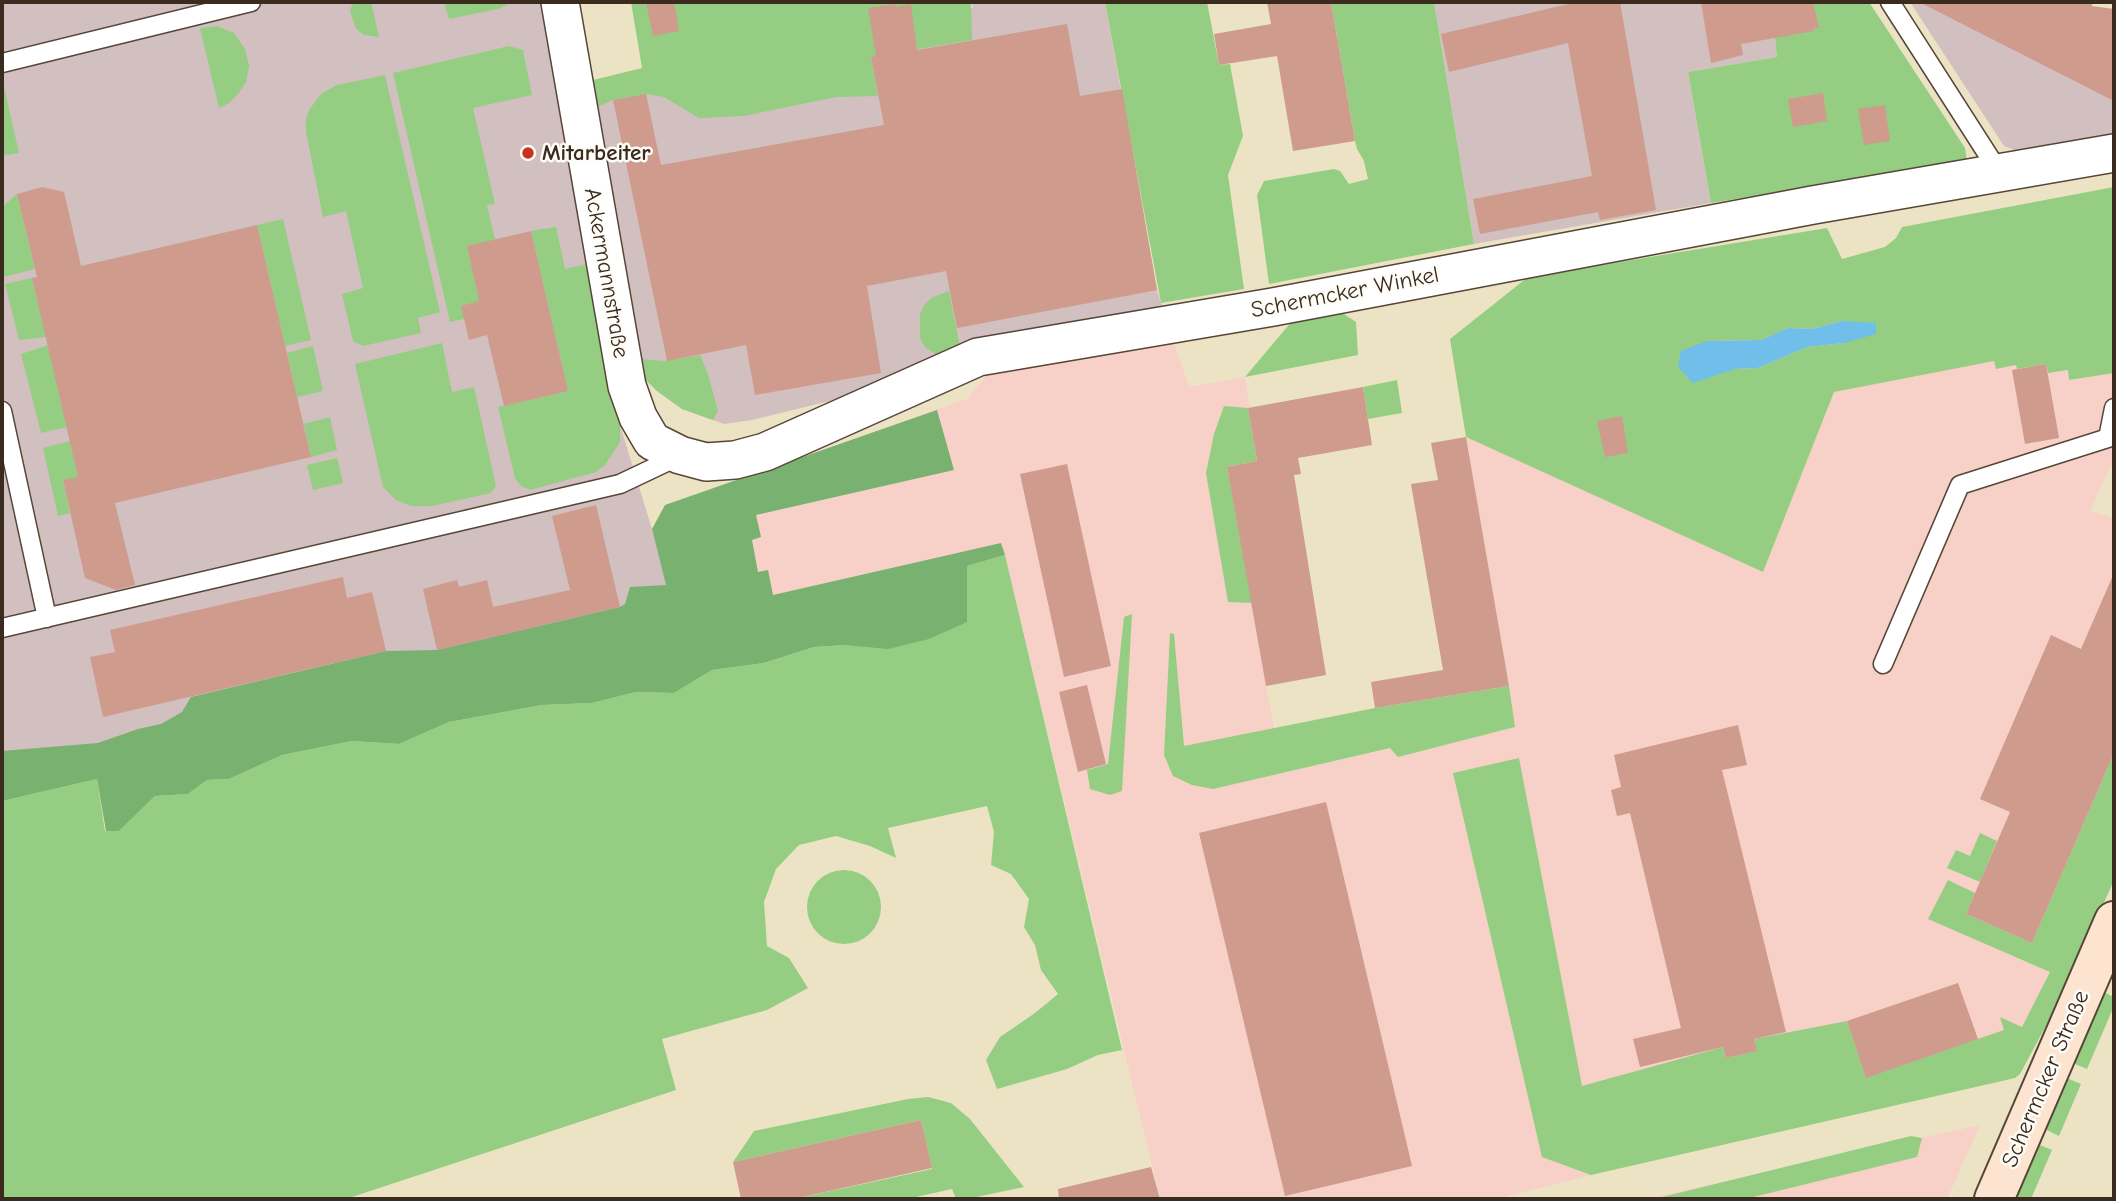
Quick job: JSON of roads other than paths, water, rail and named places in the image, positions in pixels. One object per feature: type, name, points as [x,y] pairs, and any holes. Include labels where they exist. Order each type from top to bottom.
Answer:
[{"type":"main road","name":"Schermcker Straße","points":[[1994,1199],[2114,921]]},
{"type":"street","name":"Ackermannstraße","points":[[560,2],[626,386],[638,417],[652,441],[693,458]]},
{"type":"street","name":"Schermcker Winkel","points":[[693,458],[735,460],[765,452],[978,357],[1273,307],[1813,205],[2114,153]]},
{"type":"lane","points":[[2,63],[251,2]]},
{"type":"lane","points":[[1890,2],[1999,172]]},
{"type":"lane","points":[[1884,664],[1960,485],[2108,438],[2114,408]]},
{"type":"lane","points":[[2,411],[47,618]]},
{"type":"lane","points":[[2,628],[620,484],[693,458]]},
{"type":"water","points":[[1842,321],[1876,323],[1876,334],[1844,343],[1807,347],[1758,368],[1735,369],[1693,383],[1678,367],[1681,351],[1707,341],[1761,340],[1788,328],[1812,329]]},
{"type":"place","name":"Mitarbeiter","points":[[528,153]]}]
